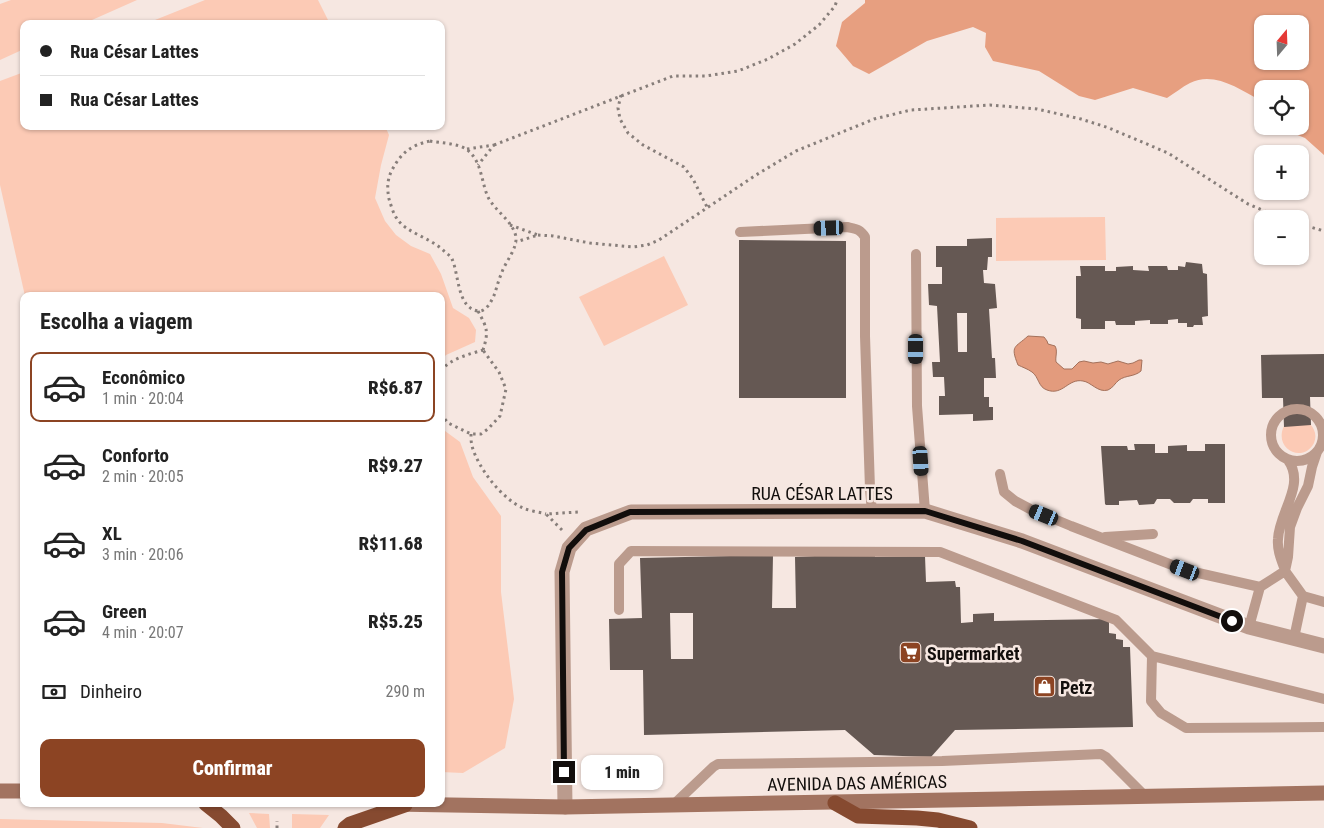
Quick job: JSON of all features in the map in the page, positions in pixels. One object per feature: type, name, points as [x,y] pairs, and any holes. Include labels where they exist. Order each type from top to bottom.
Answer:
[{"type":"highway","points":[[835,802],[858,816],[938,820],[970,828]]},
{"type":"highway","points":[[210,807],[233,828]]},
{"type":"highway","points":[[344,828],[391,807]]},
{"type":"main road","points":[[0,791],[20,791]]},
{"type":"main road","name":"AVENIDA DAS AMÉRICAS","points":[[445,805],[564,807],[1324,793]]},
{"type":"street","name":"RUA CÉSAR LATTES","points":[[564,807],[562,572],[569,548],[586,530],[630,512],[925,511],[1022,541],[1249,627],[1324,646]]},
{"type":"lane","points":[[740,232],[847,227],[862,231],[865,237],[865,336],[872,512]]},
{"type":"lane","points":[[916,254],[917,406],[925,511]]},
{"type":"lane","points":[[1294,408],[1311,412],[1318,418],[1324,433],[1323,442],[1317,452],[1306,460],[1297,461],[1288,460],[1280,455],[1274,448],[1271,440],[1273,423],[1286,411],[1294,408]]},
{"type":"lane","points":[[1285,571],[1290,527],[1308,486],[1317,452]]},
{"type":"lane","points":[[1288,460],[1294,471],[1296,481],[1281,521],[1278,538],[1279,554],[1285,571],[1303,596],[1324,602]]},
{"type":"lane","points":[[1000,474],[1004,492],[1015,501],[1030,509],[1099,537],[1161,555],[1185,570],[1260,587]]},
{"type":"lane","points":[[1099,537],[1153,534]]},
{"type":"lane","points":[[620,610],[619,564],[631,551],[940,552],[1116,620],[1152,656],[1324,699]]},
{"type":"lane","points":[[1249,627],[1260,587],[1285,571]]},
{"type":"lane","points":[[1294,638],[1303,596]]},
{"type":"lane","points":[[1152,656],[1152,702],[1160,713],[1186,728],[1324,727]]},
{"type":"lane","points":[[673,805],[718,764],[942,761],[1101,754],[1145,796]]},
{"type":"path","points":[[466,149],[494,144],[672,76],[706,76],[738,71],[768,59],[794,44],[819,24],[835,6],[837,0]]},
{"type":"path","points":[[621,95],[618,108],[620,119],[628,133],[643,145],[684,167],[693,179],[707,207]]},
{"type":"path","points":[[510,225],[538,235],[590,243],[633,247],[647,246],[796,151],[874,119],[911,110],[990,105],[1037,109],[1081,119],[1109,128],[1168,153],[1248,204],[1262,210]]},
{"type":"path","points":[[430,141],[455,145],[466,149],[473,156],[478,166],[489,197],[510,225],[516,236],[516,242],[489,305],[478,311],[472,309],[464,302],[460,294],[452,259],[433,241],[408,228],[398,220],[393,211],[387,187],[389,177],[405,152],[430,141]]},
{"type":"path","points":[[478,166],[494,144]]},
{"type":"path","points":[[1309,227],[1324,231]]},
{"type":"path","points":[[516,242],[538,235]]},
{"type":"path","points":[[445,419],[448,423],[471,434],[481,434],[500,416],[506,389],[499,372],[483,350],[487,332],[478,311]]},
{"type":"path","points":[[445,366],[463,356],[483,350]]},
{"type":"path","points":[[471,434],[472,446],[478,460],[494,485],[508,498],[523,508],[546,514],[579,512]]},
{"type":"path","points":[[546,514],[563,531]]},
{"type":"path","points":[[278,821],[278,828]]},
{"type":"shaded area","points":[[11,0],[137,0],[92,20],[20,20],[20,51],[0,60],[0,4]]},
{"type":"shaded area","points":[[205,0],[318,0],[328,20],[155,20]]},
{"type":"shaded area","points":[[865,0],[1324,0],[1324,155],[1305,138],[1298,135],[1309,135],[1309,80],[1254,80],[1254,97],[1226,83],[1208,79],[1190,83],[1167,98],[1133,88],[1095,100],[1079,96],[1039,71],[993,61],[985,47],[986,33],[973,27],[927,41],[869,74],[853,66],[836,46],[842,22],[865,3]]},
{"type":"shaded area","points":[[20,74],[20,130],[387,130],[389,135],[375,198],[385,221],[396,235],[411,246],[430,254],[441,274],[453,308],[469,318],[476,330],[475,342],[445,356],[445,292],[24,292],[0,185],[0,81]]},
{"type":"shaded area","points":[[1105,217],[1106,260],[996,261],[996,218]]},
{"type":"shaded area","points":[[664,256],[688,305],[604,346],[579,297]]},
{"type":"shaded area","points":[[1028,336],[1044,337],[1048,344],[1055,346],[1056,362],[1064,369],[1072,369],[1079,362],[1084,361],[1108,364],[1118,361],[1128,364],[1142,360],[1141,371],[1122,378],[1111,388],[1104,391],[1083,381],[1073,382],[1057,391],[1047,390],[1042,387],[1032,372],[1018,365],[1014,354],[1017,345]]},
{"type":"shaded area","points":[[1310,424],[1314,430],[1315,438],[1314,443],[1309,449],[1297,453],[1286,447],[1282,441],[1284,426]]},
{"type":"shaded area","points":[[445,431],[460,442],[473,477],[501,516],[501,592],[514,699],[505,748],[463,773],[445,772]]},
{"type":"shaded area","points":[[249,813],[269,814],[270,828],[257,828]]},
{"type":"shaded area","points":[[292,814],[329,815],[320,828],[292,828]]},
{"type":"shaded area","points":[[0,819],[162,823],[203,828],[0,828]]},
{"type":"building","points":[[992,238],[992,257],[988,257],[987,270],[983,270],[984,283],[995,284],[997,308],[989,309],[992,358],[995,358],[996,378],[984,378],[984,397],[989,397],[989,407],[993,407],[993,420],[973,421],[973,414],[939,415],[939,396],[945,396],[944,377],[933,377],[932,362],[940,362],[937,306],[929,305],[928,284],[942,284],[942,267],[936,267],[936,246],[967,246],[967,239]],"holes":[[[957,313],[967,313],[967,352],[958,352]]]},
{"type":"building","points":[[739,240],[846,241],[846,398],[739,398]]},
{"type":"building","points":[[1186,262],[1202,264],[1203,273],[1207,274],[1208,316],[1202,317],[1203,325],[1187,327],[1187,323],[1178,323],[1178,319],[1168,320],[1168,324],[1150,324],[1150,320],[1135,321],[1135,325],[1116,325],[1115,321],[1105,321],[1105,329],[1081,329],[1081,319],[1076,318],[1076,276],[1081,276],[1080,266],[1105,266],[1105,271],[1116,271],[1116,267],[1133,266],[1133,270],[1149,271],[1148,266],[1167,266],[1168,270],[1178,270],[1178,266],[1185,267]]},
{"type":"building","points":[[1324,354],[1324,397],[1310,397],[1311,425],[1284,427],[1283,398],[1262,398],[1261,355]]},
{"type":"building","points":[[1134,444],[1155,444],[1155,453],[1168,453],[1168,446],[1187,445],[1187,451],[1205,451],[1205,444],[1225,444],[1225,503],[1208,503],[1208,499],[1193,499],[1190,503],[1174,503],[1170,499],[1157,499],[1154,504],[1139,505],[1137,500],[1119,501],[1119,505],[1106,505],[1101,446],[1127,446],[1128,450],[1135,450]]},
{"type":"building","name":"Supermarket","points":[[875,553],[875,557],[925,556],[926,582],[955,581],[956,587],[960,587],[961,623],[973,622],[973,614],[994,613],[994,621],[1109,619],[1109,633],[1116,634],[1116,639],[1123,640],[1123,647],[1130,647],[1133,727],[955,730],[931,757],[874,755],[845,730],[644,735],[643,670],[610,670],[609,619],[642,618],[640,558],[773,555],[772,608],[796,608],[795,557]],"holes":[[[670,613],[693,613],[693,659],[671,659]]]},
{"type":"place","name":"Supermarket","points":[[911,653]]},
{"type":"place","name":"Petz","points":[[1044,687]]},
{"type":"route","points":[[564,772],[562,572],[569,548],[586,530],[630,512],[925,511],[1022,541],[1232,621]]}]
